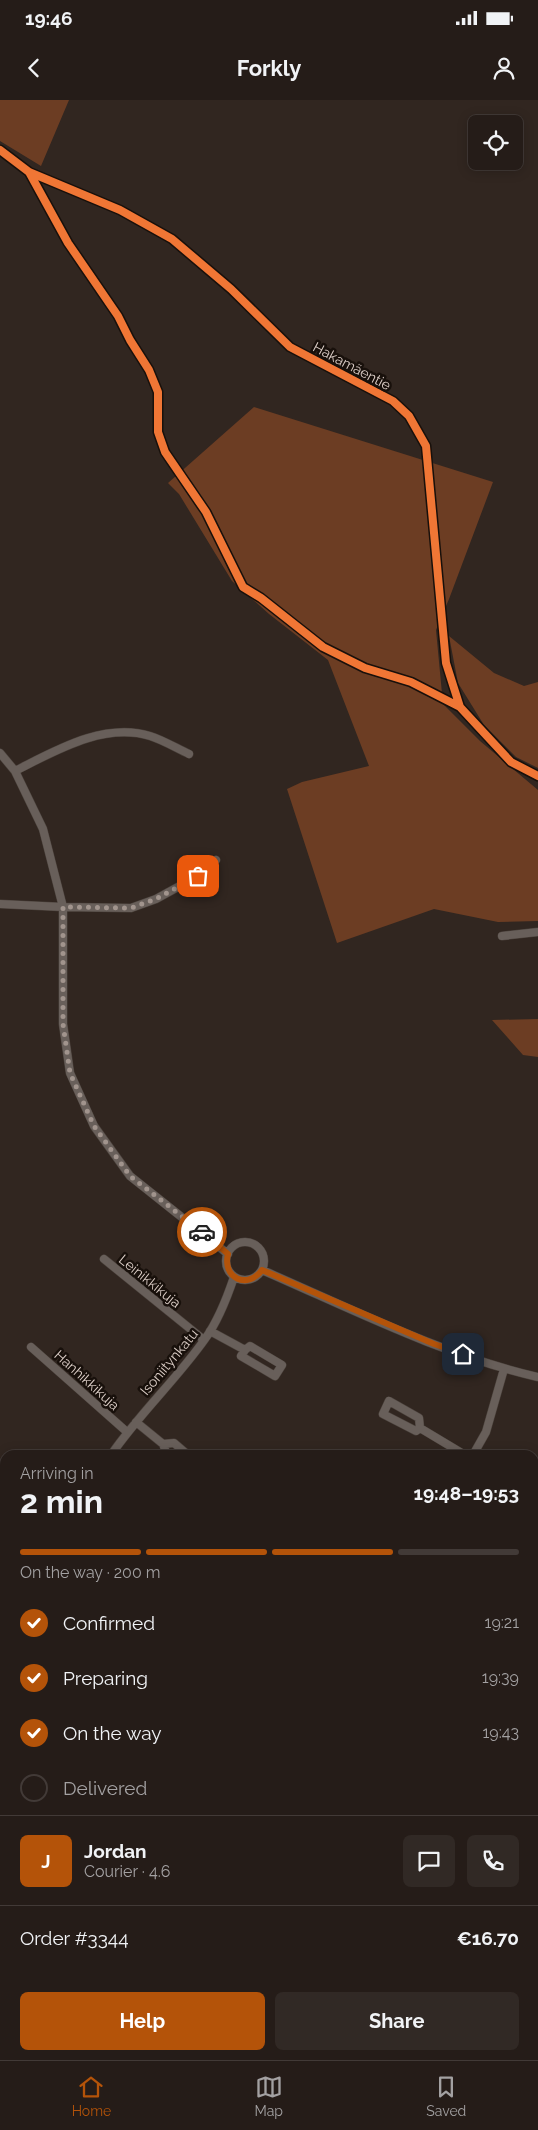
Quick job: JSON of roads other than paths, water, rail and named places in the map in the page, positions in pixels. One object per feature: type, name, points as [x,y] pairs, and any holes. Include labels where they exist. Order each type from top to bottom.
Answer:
[{"type":"street","name":"Hakamäentie","points":[[0,150],[29,172],[120,210],[172,239],[231,288],[290,347],[393,402],[409,416],[426,446],[446,663],[460,707],[512,762],[538,776]]},
{"type":"street","points":[[29,172],[68,243],[118,316],[130,340],[149,370],[158,392],[158,432],[165,452],[206,512],[242,587],[261,598],[323,647],[365,668],[411,682],[460,707]]},
{"type":"street","points":[[15,771],[50,753],[90,737],[128,732],[150,736],[188,754]]},
{"type":"street","points":[[0,753],[15,771],[43,830],[63,907],[63,1024],[70,1073],[94,1126],[130,1176],[228,1254]]},
{"type":"street","points":[[0,904],[131,908],[156,899],[198,876],[216,860]]},
{"type":"street","points":[[502,936],[538,932]]},
{"type":"street","points":[[241,1243],[253,1244],[264,1258],[262,1270],[258,1275],[246,1280],[234,1277],[227,1266],[228,1254],[236,1245],[241,1243]]},
{"type":"street","name":"Leinikkikuja","points":[[104,1259],[204,1340]]},
{"type":"street","points":[[262,1270],[434,1344],[504,1369],[538,1377]]},
{"type":"street","name":"Isoniitynkatu","points":[[114,1450],[127,1432],[204,1340],[229,1293],[234,1277]]},
{"type":"street","points":[[210,1331],[245,1350]]},
{"type":"street","points":[[250,1346],[282,1365],[275,1376],[242,1356],[245,1350],[250,1346]]},
{"type":"street","name":"Hanhikkikuja","points":[[31,1347],[127,1432]]},
{"type":"street","points":[[476,1450],[486,1432],[504,1369]]},
{"type":"street","points":[[390,1400],[419,1418],[420,1428],[416,1432],[383,1414],[390,1400]]},
{"type":"street","points":[[136,1422],[163,1444],[165,1450]]},
{"type":"street","points":[[420,1428],[457,1450]]},
{"type":"street","points":[[163,1444],[174,1443],[182,1450]]}]
